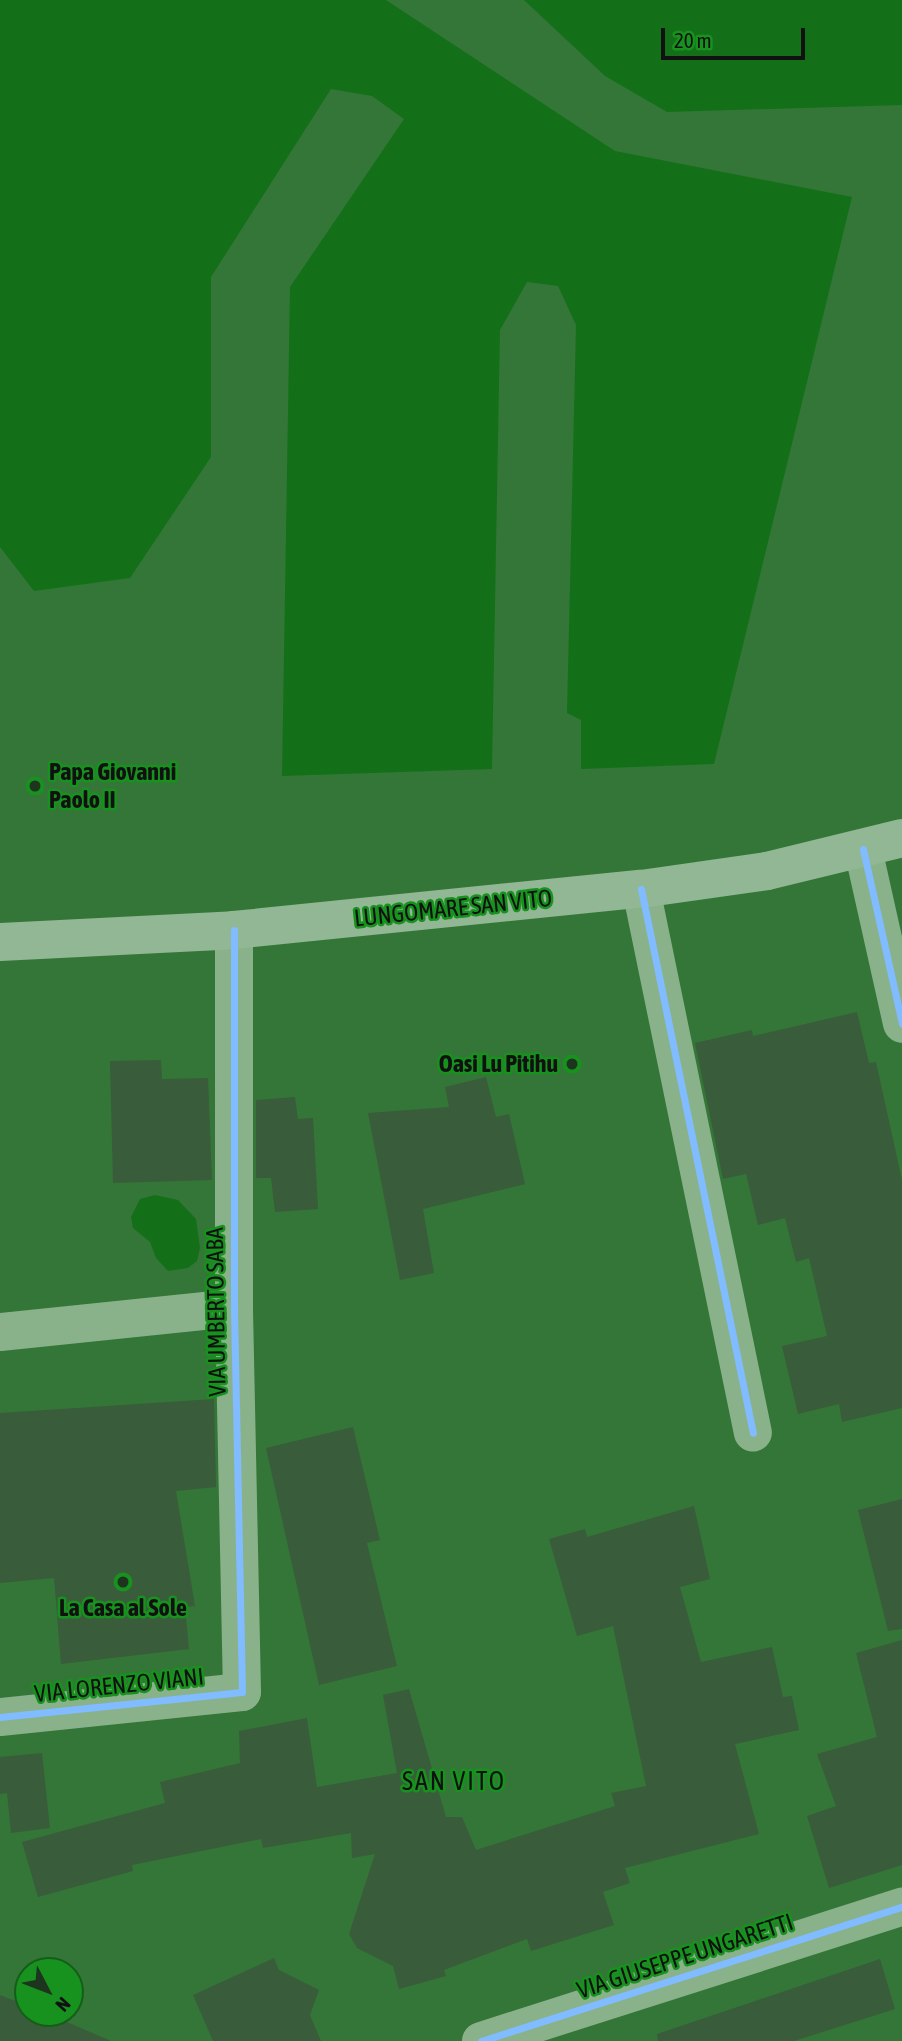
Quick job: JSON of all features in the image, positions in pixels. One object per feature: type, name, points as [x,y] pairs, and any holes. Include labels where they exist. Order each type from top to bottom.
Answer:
[{"type":"main road","name":"LUNGOMARE SAN VITO","points":[[0,942],[234,930],[641,889],[767,871],[902,838]]},
{"type":"street","points":[[863,849],[902,1024]]},
{"type":"street","points":[[641,889],[753,1433]]},
{"type":"street","name":"VIA UMBERTO SABA","points":[[234,930],[234,1308],[242,1692]]},
{"type":"street","points":[[0,1332],[234,1308]]},
{"type":"street","name":"VIA LORENZO VIANI","points":[[0,1717],[242,1692]]},
{"type":"street","name":"VIA GIUSEPPE UNGARETTI","points":[[481,2041],[902,1907]]},
{"type":"shaded area","points":[[0,0],[386,0],[615,151],[852,197],[714,764],[581,769],[581,720],[567,713],[576,325],[558,286],[527,282],[500,330],[492,769],[282,776],[290,287],[404,119],[372,96],[331,89],[211,277],[211,457],[130,578],[34,591],[0,547]]},
{"type":"shaded area","points":[[524,0],[902,0],[902,105],[667,112],[605,76]]},
{"type":"shaded area","points":[[155,1195],[178,1200],[196,1219],[200,1248],[197,1261],[188,1268],[168,1271],[156,1258],[150,1242],[133,1228],[131,1217],[140,1199]]},
{"type":"building","points":[[857,1012],[869,1063],[876,1062],[902,1180],[902,1408],[842,1422],[839,1404],[798,1414],[782,1346],[827,1336],[809,1258],[796,1262],[785,1218],[758,1225],[746,1174],[723,1179],[695,1043],[752,1030],[753,1036]]},
{"type":"building","points":[[161,1060],[162,1079],[208,1078],[212,1180],[113,1183],[110,1061]]},
{"type":"building","points":[[486,1077],[496,1117],[509,1114],[525,1184],[423,1209],[434,1273],[400,1280],[368,1113],[449,1107],[445,1087]]},
{"type":"building","points":[[295,1097],[298,1119],[313,1118],[318,1209],[275,1212],[271,1178],[256,1178],[256,1100]]},
{"type":"building","points":[[214,1399],[216,1487],[176,1491],[195,1606],[185,1607],[189,1649],[61,1664],[54,1578],[0,1583],[0,1413]]},
{"type":"building","points":[[353,1427],[380,1540],[367,1543],[397,1666],[319,1685],[266,1448]]},
{"type":"building","points":[[902,1499],[902,1629],[888,1631],[858,1510]]},
{"type":"building","points":[[694,1506],[710,1579],[680,1587],[701,1662],[772,1647],[783,1697],[792,1696],[799,1730],[735,1744],[759,1834],[625,1868],[630,1883],[603,1892],[614,1925],[531,1951],[527,1939],[444,1970],[446,1976],[399,1989],[393,1966],[357,1948],[349,1934],[375,1854],[352,1858],[351,1833],[263,1848],[261,1839],[132,1865],[133,1871],[38,1897],[22,1842],[165,1803],[160,1782],[240,1763],[239,1731],[307,1718],[317,1787],[397,1773],[383,1695],[409,1689],[446,1817],[462,1817],[476,1850],[615,1806],[611,1793],[646,1786],[613,1626],[577,1636],[549,1539],[585,1529],[587,1537]]},
{"type":"building","points":[[902,1640],[902,1865],[829,1888],[807,1816],[836,1806],[817,1754],[877,1737],[856,1653]]},
{"type":"building","points":[[42,1753],[50,1828],[11,1833],[7,1793],[0,1794],[0,1757]]},
{"type":"building","points":[[274,1958],[279,1970],[319,1990],[310,2015],[321,2041],[213,2041],[193,1995]]},
{"type":"building","points":[[880,1959],[895,2009],[794,2041],[658,2041],[657,2034]]},
{"type":"building","points":[[0,1995],[14,2000],[14,2027],[78,2027],[111,2041],[0,2041]]},
{"type":"cycle path","points":[[863,849],[902,1024]]},
{"type":"cycle path","points":[[641,889],[753,1433]]},
{"type":"cycle path","points":[[0,1717],[242,1692],[234,1308],[234,930]]},
{"type":"cycle path","points":[[481,2041],[902,1907]]},
{"type":"place","name":"Papa Giovanni Paolo II","points":[[35,786]]},
{"type":"place","name":"Oasi Lu Pitihu","points":[[572,1064]]},
{"type":"place","name":"La Casa al Sole","points":[[123,1582]]},
{"type":"district","name":"SAN VITO","points":[[454,1782]]}]
